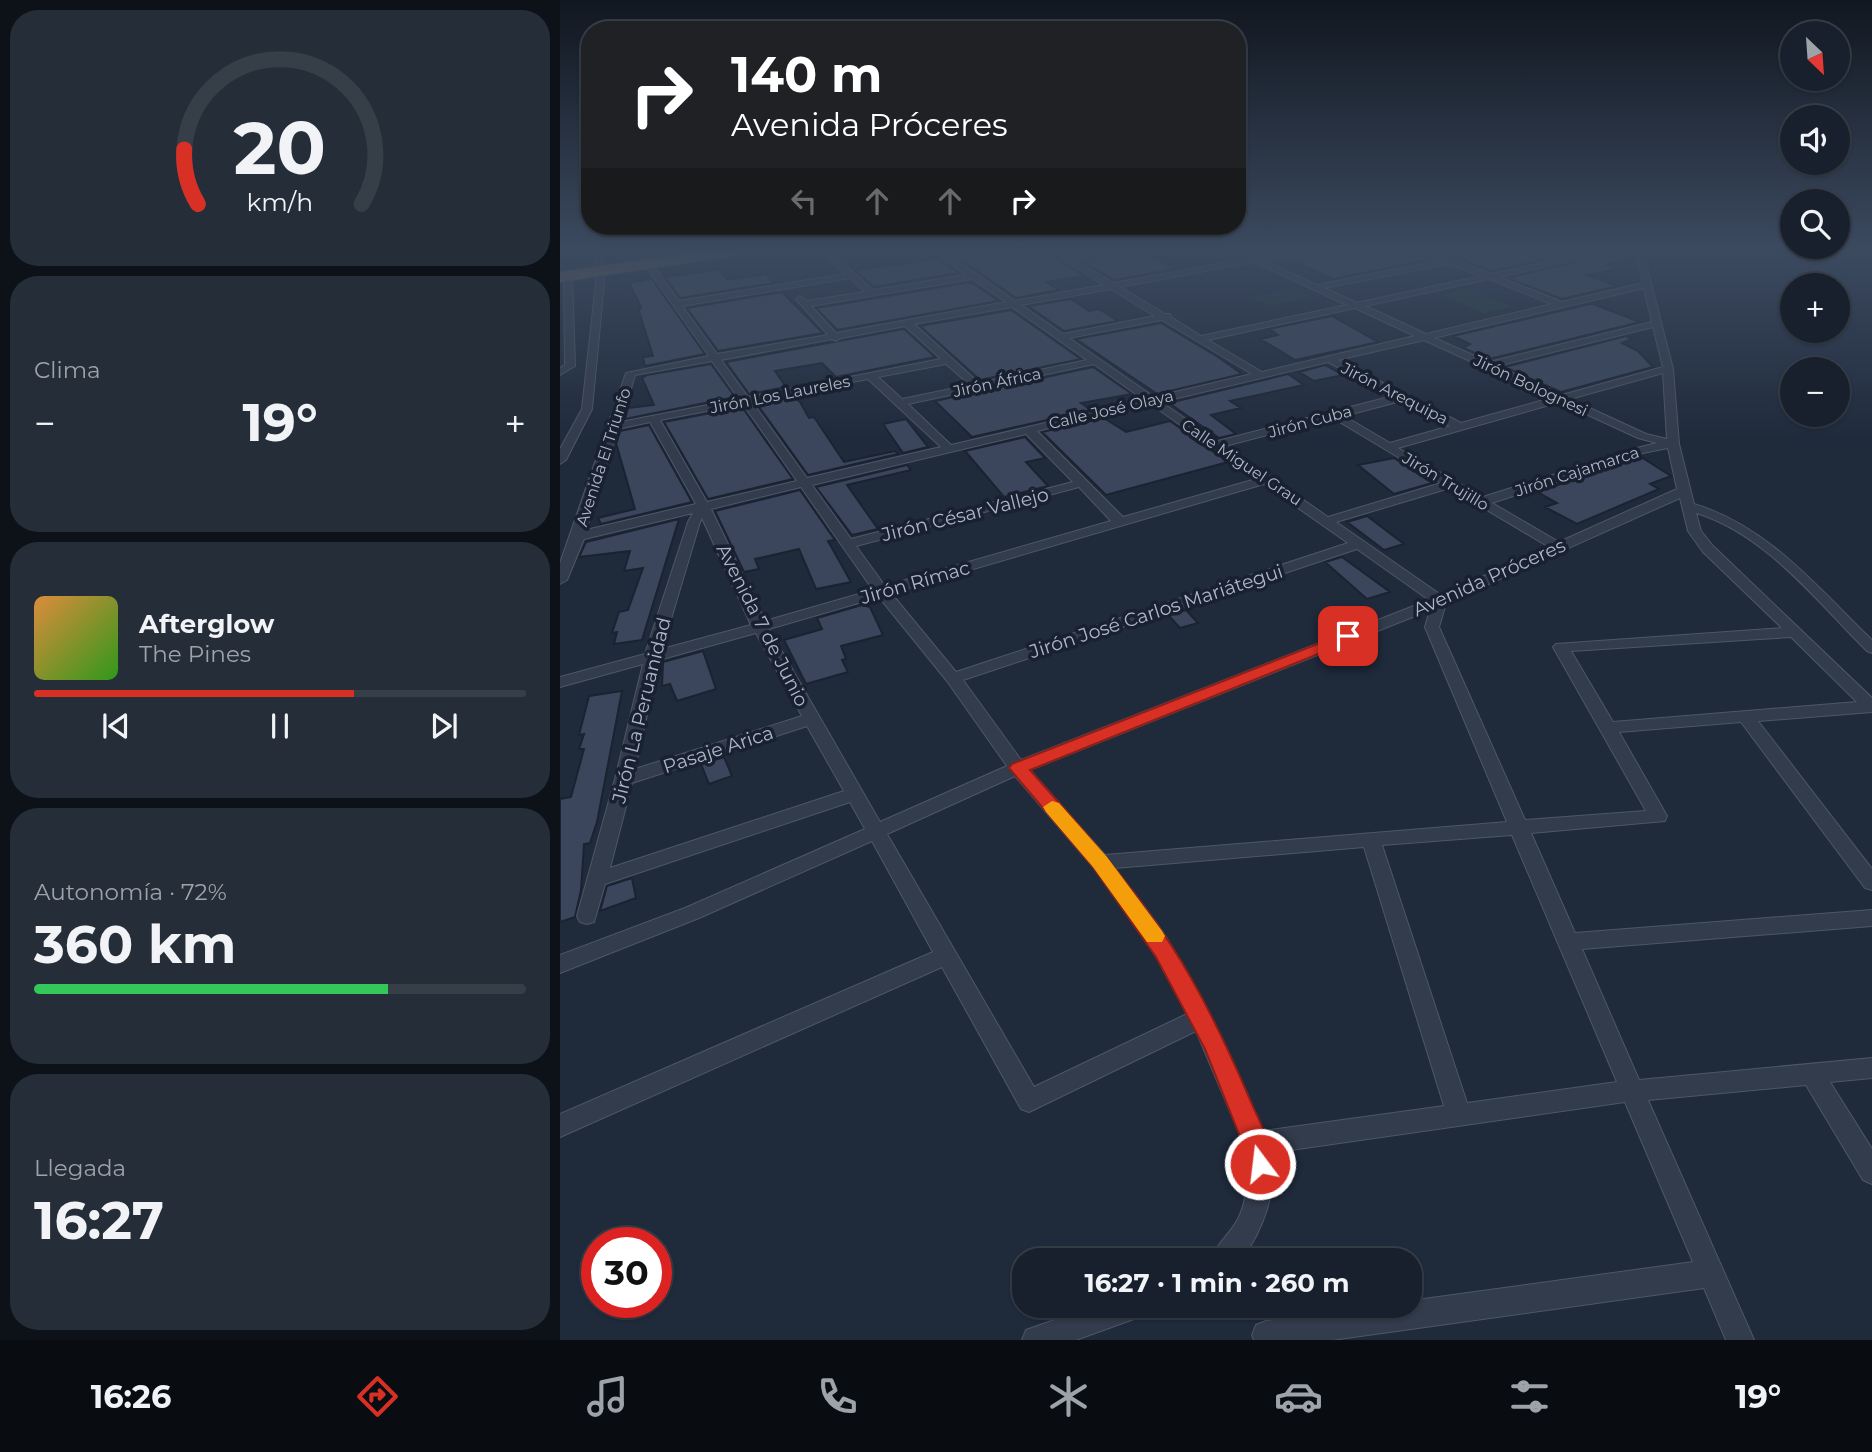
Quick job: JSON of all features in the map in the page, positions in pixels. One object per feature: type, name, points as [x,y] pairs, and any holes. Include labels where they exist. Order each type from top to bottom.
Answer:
[{"type":"street","points":[[560,373],[570,366],[568,315]]},
{"type":"street","points":[[560,460],[587,409],[598,315]]},
{"type":"street","points":[[686,315],[883,592],[953,678],[1018,768],[1100,862],[1164,951],[1201,1018],[1256,1144],[1260,1185],[1256,1205],[1248,1227],[1233,1248]]},
{"type":"street","points":[[815,315],[836,338]]},
{"type":"street","points":[[718,358],[961,315]]},
{"type":"street","name":"Calle Miguel Grau","points":[[1028,315],[1440,601]]},
{"type":"street","points":[[1164,315],[1260,374]]},
{"type":"street","points":[[1203,338],[1308,315]]},
{"type":"street","name":"Jirón Bolognesi","points":[[1378,315],[1642,436],[1673,444]]},
{"type":"street","name":"Calle José Olaya","points":[[578,536],[1510,315]]},
{"type":"street","points":[[1654,315],[1668,369],[1673,444],[1695,531],[1708,549],[1872,706]]},
{"type":"street","points":[[1061,337],[1167,316]]},
{"type":"street","points":[[1490,365],[1657,323]]},
{"type":"street","points":[[908,324],[977,386]]},
{"type":"street","name":"Avenida El Triunfo","points":[[560,580],[578,536],[611,427],[631,373],[718,358]]},
{"type":"street","name":"Jirón Arequipa","points":[[1329,359],[1460,427]]},
{"type":"street","name":"Jirón Los Laureles","points":[[611,427],[949,360]]},
{"type":"street","name":"Jirón África","points":[[899,402],[1095,361]]},
{"type":"street","points":[[1388,447],[1668,369]]},
{"type":"street","points":[[870,376],[948,448]]},
{"type":"street","name":"Jirón Cuba","points":[[1217,445],[1403,397]]},
{"type":"street","name":"Jirón Trujillo","points":[[1335,415],[1558,547]]},
{"type":"street","name":"Avenida 7 de Junio","points":[[654,419],[703,506],[760,627],[1029,1101],[1201,1018]]},
{"type":"street","points":[[1028,429],[1121,523]]},
{"type":"street","name":"Jirón Cajamarca","points":[[1482,502],[1641,450],[1673,444]]},
{"type":"street","name":"Jirón Rímac","points":[[560,682],[883,592],[1268,479]]},
{"type":"street","name":"Jirón César Vallejo","points":[[848,544],[1082,484]]},
{"type":"street","points":[[1327,521],[1451,484]]},
{"type":"street","name":"Avenida Próceres","points":[[560,964],[692,913],[1018,768],[1440,601],[1684,491]]},
{"type":"street","name":"Jirón La Peruanidad","points":[[587,916],[624,779],[652,657],[694,522],[703,506]]},
{"type":"street","points":[[1689,507],[1716,514],[1743,529],[1872,648]]},
{"type":"street","name":"Jirón José Carlos Mariátegui","points":[[953,678],[1359,544]]},
{"type":"street","points":[[1440,601],[1432,626],[1566,942],[1740,1340]]},
{"type":"street","points":[[1100,862],[1658,816],[1561,647],[1796,632]]},
{"type":"street","points":[[1609,728],[1872,706]]},
{"type":"street","points":[[1746,716],[1872,883]]},
{"type":"street","name":"Pasaje Arica","points":[[624,779],[811,719]]},
{"type":"street","points":[[596,880],[853,794]]},
{"type":"street","points":[[1371,839],[1459,1115]]},
{"type":"street","points":[[1566,942],[1872,918]]},
{"type":"street","points":[[560,1126],[947,956]]},
{"type":"street","points":[[1256,1144],[1631,1091],[1872,1068]]},
{"type":"street","points":[[1812,1074],[1872,1172]]},
{"type":"street","points":[[1266,1335],[1711,1273]]},
{"type":"street","points":[[1036,1340],[1098,1318]]},
{"type":"building","points":[[640,315],[677,315],[705,354],[645,366],[643,357],[653,356]]},
{"type":"building","points":[[692,315],[805,315],[823,333],[718,351]]},
{"type":"building","points":[[822,315],[923,315],[837,330]]},
{"type":"building","points":[[985,315],[1017,315],[1081,359],[980,380],[920,326]]},
{"type":"building","points":[[1040,315],[1108,315],[1118,321],[1064,331]]},
{"type":"building","points":[[1545,315],[1621,315],[1640,322],[1489,359],[1463,348],[1470,344],[1453,336]]},
{"type":"building","points":[[1332,316],[1378,342],[1295,360],[1260,339],[1278,335],[1269,329]]},
{"type":"building","points":[[1161,323],[1242,374],[1157,394],[1076,339]]},
{"type":"building","points":[[904,329],[935,357],[836,377],[822,363],[775,371],[786,387],[749,394],[726,362]]},
{"type":"building","points":[[1626,336],[1632,339],[1622,343],[1638,351],[1653,367],[1561,392],[1505,367]]},
{"type":"building","points":[[711,364],[735,397],[625,419],[628,408],[654,405],[642,378]]},
{"type":"building","points":[[1325,365],[1343,375],[1314,381],[1299,372]]},
{"type":"building","points":[[1093,367],[1132,394],[1081,403],[1091,410],[972,437],[935,401]]},
{"type":"building","points":[[1288,374],[1304,385],[1230,401],[1241,408],[1211,415],[1236,434],[1219,438],[1169,403]]},
{"type":"building","points":[[793,397],[800,402],[809,418],[814,417],[844,462],[895,451],[898,454],[808,475],[757,404]]},
{"type":"building","points":[[742,407],[793,479],[708,499],[664,422]]},
{"type":"building","points":[[1104,418],[1126,432],[1170,421],[1228,462],[1106,495],[1042,432]]},
{"type":"building","points":[[906,419],[928,447],[903,453],[883,424]]},
{"type":"building","points":[[649,425],[692,502],[601,524],[598,518],[635,509],[616,443],[620,431]]},
{"type":"building","points":[[1025,437],[1045,458],[1026,462],[1048,486],[1004,497],[965,451]]},
{"type":"building","points":[[1641,457],[1671,476],[1650,484],[1659,489],[1577,524],[1545,507],[1557,503],[1537,492]]},
{"type":"building","points":[[1394,458],[1432,483],[1394,494],[1358,465]]},
{"type":"building","points":[[907,465],[911,470],[847,485],[878,529],[852,535],[816,487]]},
{"type":"building","points":[[800,490],[835,540],[828,541],[851,582],[816,589],[799,549],[755,559],[759,569],[744,572],[715,511]]},
{"type":"building","points":[[1367,516],[1404,544],[1384,550],[1347,522]]},
{"type":"building","points":[[679,519],[642,640],[614,644],[617,632],[612,633],[619,612],[628,610],[643,568],[624,571],[630,551],[579,557],[586,542]]},
{"type":"building","points":[[1342,557],[1390,592],[1367,599],[1325,562]]},
{"type":"building","points":[[862,605],[870,607],[883,635],[841,646],[846,659],[842,660],[848,672],[806,684],[784,640],[822,629],[817,618]]},
{"type":"building","points":[[1186,610],[1198,623],[1180,628],[1168,615]]},
{"type":"building","points":[[703,651],[716,689],[677,701],[670,684],[662,686],[663,662]]},
{"type":"building","points":[[622,691],[597,822],[590,843],[584,844],[581,890],[575,917],[560,922],[560,799],[571,797],[584,749],[579,749],[584,734],[579,735],[589,696]]},
{"type":"building","points":[[724,757],[732,776],[709,784],[701,764]]},
{"type":"building","points":[[632,878],[636,898],[600,911],[607,886]]},
{"type":"slow traffic","points":[[1052,807],[1100,862],[1154,936]]},
{"type":"route","points":[[1260,1164],[1256,1144],[1216,1046],[1164,951],[1133,904],[1100,862],[1018,768],[1348,636]]}]
